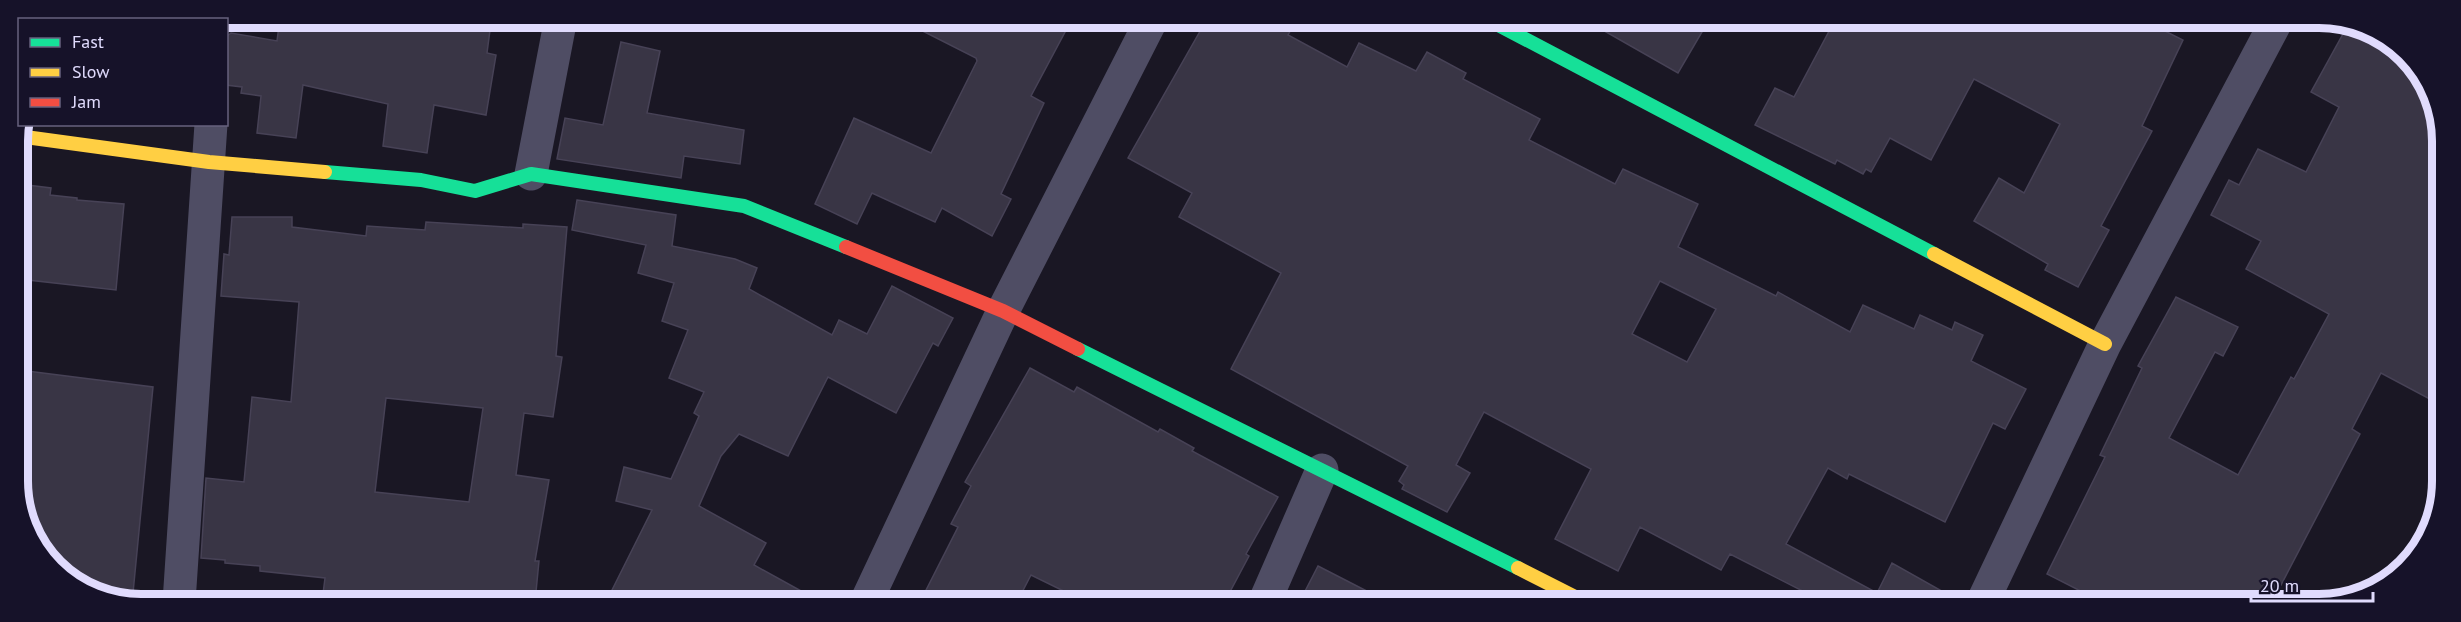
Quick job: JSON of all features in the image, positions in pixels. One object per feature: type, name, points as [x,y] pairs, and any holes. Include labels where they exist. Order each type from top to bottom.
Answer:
[{"type":"street","points":[[1503,28],[2105,344]]},
{"type":"street","points":[[1987,593],[2105,344],[2273,28]]},
{"type":"street","points":[[531,174],[559,29]]},
{"type":"street","points":[[870,594],[1003,311],[1147,29]]},
{"type":"street","points":[[180,594],[212,126]]},
{"type":"street","points":[[29,137],[209,162],[421,180],[475,191],[531,174],[744,206],[1003,311],[1568,593]]},
{"type":"street","points":[[1268,593],[1322,470]]},
{"type":"building","points":[[1292,28],[1288,35],[1347,67],[1359,43],[1416,71],[1427,52],[1466,73],[1463,79],[1540,119],[1529,140],[1615,184],[1623,169],[1698,204],[1678,247],[1776,296],[1778,292],[1850,332],[1863,305],[1914,329],[1920,315],[1952,330],[1955,322],[1983,335],[1971,361],[2026,389],[2005,429],[1993,423],[1945,522],[1849,474],[1847,479],[1828,468],[1786,544],[1877,593],[1892,563],[1946,593],[1807,593],[1730,554],[1721,570],[1640,527],[1618,571],[1555,539],[1591,469],[1484,412],[1456,465],[1470,473],[1447,512],[1402,489],[1404,485],[1399,481],[1408,466],[1231,369],[1281,273],[1179,217],[1192,193],[1128,158],[1202,29]],"holes":[[[1660,281],[1716,309],[1687,362],[1632,334]]]},
{"type":"building","points":[[1600,28],[1704,28],[1678,73]]},
{"type":"building","points":[[1831,28],[2159,28],[2183,40],[2142,126],[2152,131],[2101,226],[2109,230],[2078,287],[2045,270],[2048,264],[1974,221],[1999,178],[2024,193],[2060,124],[1974,79],[1931,160],[1890,138],[1871,172],[1866,169],[1863,174],[1837,160],[1835,164],[1755,125],[1775,88],[1794,97]]},
{"type":"building","points":[[279,29],[490,30],[487,53],[496,55],[486,115],[434,105],[427,153],[383,146],[388,104],[303,85],[296,138],[257,133],[261,96],[241,93],[242,87],[228,85],[228,35],[231,33],[277,41]]},
{"type":"building","points":[[918,29],[1067,29],[1031,96],[1044,103],[1001,194],[1011,199],[992,236],[942,208],[935,222],[872,193],[857,224],[815,204],[854,118],[931,153],[977,61],[976,58]]},
{"type":"building","points":[[2344,31],[2369,40],[2388,52],[2409,73],[2424,98],[2429,112],[2432,134],[2432,400],[2381,373],[2352,429],[2360,434],[2277,593],[2085,593],[2047,574],[2105,457],[2100,455],[2142,368],[2138,366],[2176,297],[2238,327],[2223,356],[2215,352],[2169,438],[2238,475],[2291,377],[2294,379],[2329,314],[2246,269],[2261,241],[2211,215],[2229,180],[2239,185],[2258,149],[2306,172],[2339,107],[2311,92]]},
{"type":"building","points":[[621,42],[660,51],[647,113],[744,130],[740,164],[684,156],[681,178],[557,159],[565,118],[603,125]]},
{"type":"building","points":[[29,185],[51,188],[50,195],[124,204],[116,290],[29,280]]},
{"type":"building","points":[[577,200],[676,215],[672,246],[735,259],[757,268],[749,289],[832,335],[839,320],[867,334],[892,286],[953,318],[938,346],[933,343],[896,413],[828,377],[788,456],[739,434],[721,456],[699,506],[766,543],[754,565],[806,594],[610,594],[652,510],[616,501],[624,467],[671,479],[699,416],[694,413],[704,392],[669,378],[688,330],[662,321],[674,283],[638,273],[646,245],[572,230]]},
{"type":"building","points":[[232,217],[292,217],[292,227],[366,236],[367,226],[425,230],[426,222],[523,228],[523,224],[567,227],[556,356],[562,357],[553,417],[524,413],[516,475],[549,480],[535,561],[539,561],[536,594],[323,594],[325,578],[260,571],[260,566],[201,558],[206,478],[244,482],[252,397],[291,402],[299,302],[221,296],[224,254],[229,255]],"holes":[[[386,398],[483,408],[469,502],[375,492]]]},
{"type":"building","points":[[1030,368],[1074,392],[1077,387],[1158,432],[1160,429],[1194,448],[1192,451],[1278,497],[1246,554],[1249,556],[1229,594],[1069,594],[1031,575],[1021,594],[924,594],[958,527],[951,524],[971,486],[965,482]]},
{"type":"building","points":[[28,371],[153,387],[133,593],[105,588],[73,570],[52,549],[37,524],[32,510],[28,481]]},
{"type":"building","points":[[1318,566],[1371,593],[1304,593]]},
{"type":"traffic: fast","points":[[1505,28],[1934,254]]},
{"type":"traffic: fast","points":[[325,172],[421,180],[475,191],[531,174],[744,206],[846,247]]},
{"type":"traffic: fast","points":[[1078,349],[1518,568]]},
{"type":"traffic: slow","points":[[29,137],[209,162],[325,172]]},
{"type":"traffic: slow","points":[[1934,254],[2105,344]]},
{"type":"traffic: slow","points":[[1518,568],[1568,593]]},
{"type":"traffic: jam","points":[[846,247],[1003,311],[1078,349]]}]
